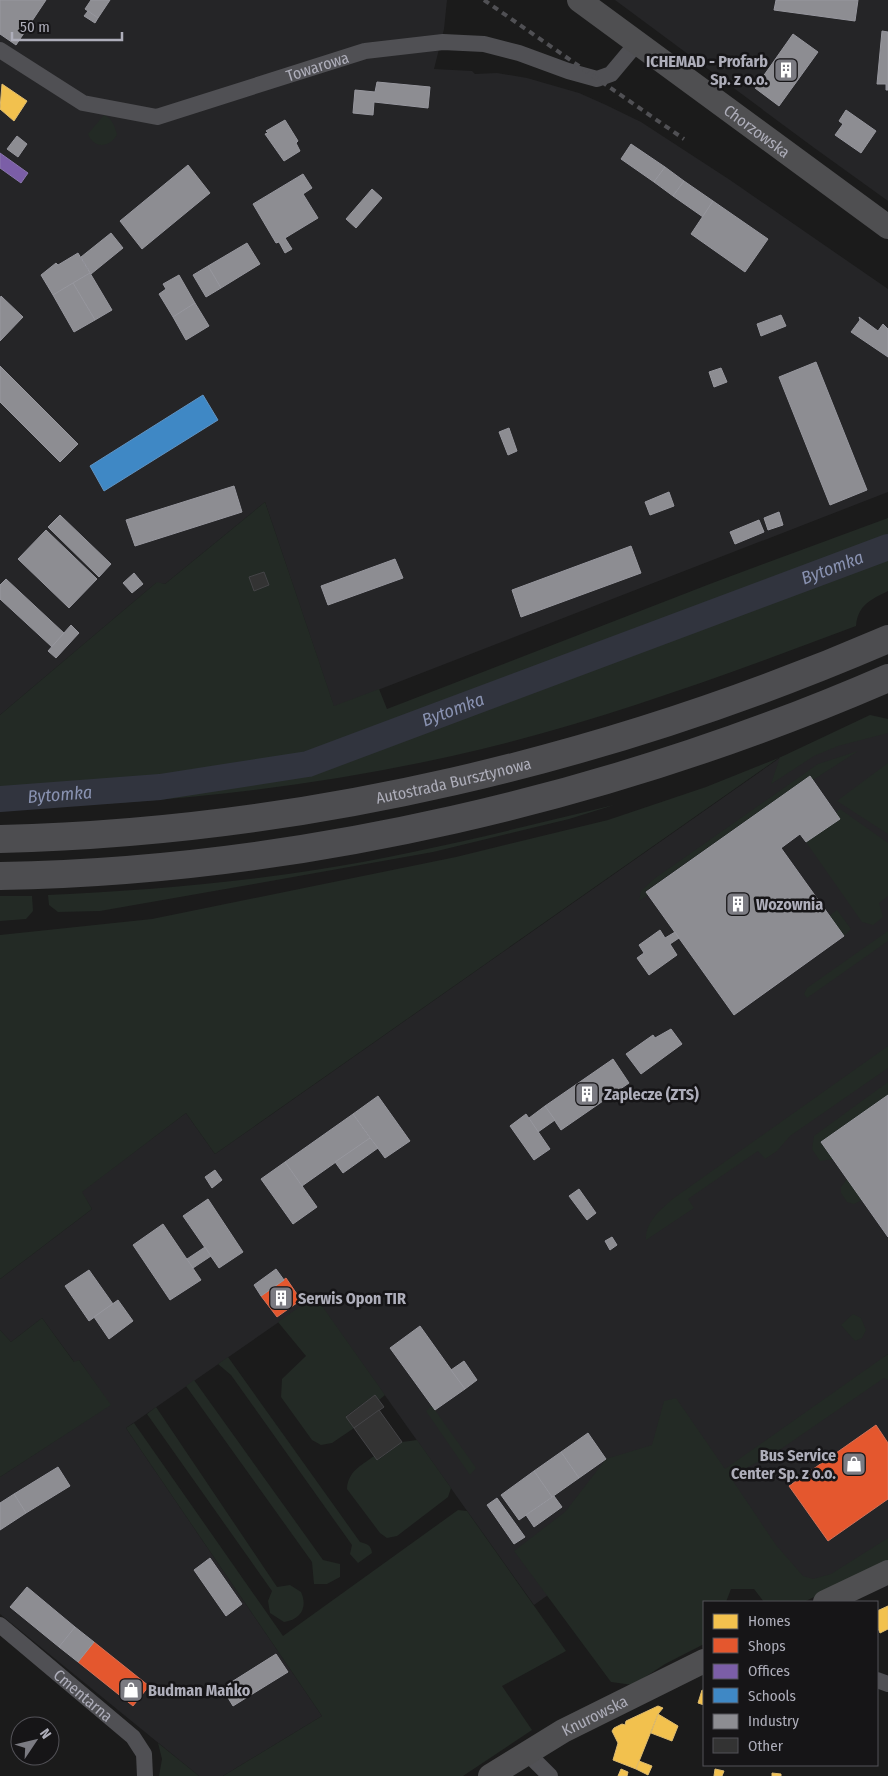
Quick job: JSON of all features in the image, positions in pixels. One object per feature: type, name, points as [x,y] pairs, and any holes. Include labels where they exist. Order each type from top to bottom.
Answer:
[{"type":"highway","name":"Autostrada Bursztynowa","points":[[0,839],[78,836],[215,822],[309,808],[448,782],[595,745],[672,721],[766,689],[888,639]]},
{"type":"highway","points":[[0,876],[95,873],[223,859],[383,834],[464,818],[617,777],[688,754],[784,721],[888,678]]},
{"type":"main road","name":"Chorzowska","points":[[579,0],[888,227]]},
{"type":"main road","points":[[827,1601],[888,1572]]},
{"type":"main road","name":"Knurowska","points":[[490,1776],[526,1752],[563,1731],[703,1662]]},
{"type":"street","name":"Towarowa","points":[[0,50],[83,103],[157,117],[365,51],[443,42],[484,44],[519,53],[568,72],[597,78],[611,74],[637,43]]},
{"type":"street","name":"Cmentarna","points":[[0,1625],[133,1737],[144,1754],[145,1776]]},
{"type":"street","points":[[526,1752],[550,1776]]},
{"type":"shaded area","points":[[0,0],[447,0],[444,29],[434,69],[472,71],[475,74],[497,73],[527,78],[579,93],[606,105],[641,122],[730,180],[888,289],[888,492],[334,707],[265,502],[165,584],[156,583],[0,715]]},
{"type":"shaded area","points":[[615,0],[888,0],[888,201],[813,147]]},
{"type":"shaded area","points":[[104,115],[111,121],[117,135],[110,142],[102,145],[94,142],[88,134]]},
{"type":"shaded area","points":[[265,502],[334,706],[379,689],[387,709],[715,582],[888,518],[888,591],[870,600],[862,608],[856,626],[656,698],[504,744],[396,768],[284,786],[170,799],[0,808],[0,715],[157,582],[165,584]]},
{"type":"shaded area","points":[[870,715],[888,719],[888,733],[838,746],[814,756],[771,784],[780,757]]},
{"type":"shaded area","points":[[888,724],[888,1354],[884,1357],[888,1365],[888,1555],[804,1596],[717,1475],[534,1605],[315,1297],[126,1428],[322,1716],[223,1776],[199,1776],[0,1614],[0,1477],[110,1405],[79,1360],[75,1363],[42,1318],[11,1342],[0,1330],[0,1279],[92,1209],[81,1192],[186,1113],[215,1154],[781,757]]},
{"type":"shaded area","points":[[858,751],[813,780],[810,776],[646,891],[648,895],[639,901],[641,891],[654,879],[818,764]]},
{"type":"shaded area","points":[[779,758],[215,1154],[186,1113],[82,1192],[92,1209],[0,1279],[0,935],[152,919],[456,857],[608,820],[706,787]]},
{"type":"shaded area","points":[[888,763],[888,834],[837,801]]},
{"type":"shaded area","points":[[614,805],[569,819],[433,852],[254,884],[100,911],[58,912],[49,905],[48,895],[215,883],[353,864],[465,841]]},
{"type":"shaded area","points":[[840,809],[888,843],[888,896],[879,903],[883,917],[873,925],[862,922],[806,842],[840,819],[836,812]]},
{"type":"shaded area","points":[[0,896],[32,896],[33,911],[26,919],[0,921]]},
{"type":"shaded area","points":[[837,910],[851,929],[844,936],[829,916]]},
{"type":"shaded area","points":[[888,931],[888,941],[807,998],[804,994],[807,988]]},
{"type":"shaded area","points":[[888,1046],[888,1068],[790,1136],[777,1151],[765,1159],[758,1151],[688,1199],[694,1208],[646,1240],[646,1233],[651,1222],[659,1211],[674,1198]]},
{"type":"shaded area","points":[[888,1082],[888,1095],[834,1159],[820,1161],[812,1149],[814,1136]]},
{"type":"shaded area","points":[[847,1179],[862,1200],[854,1204],[847,1202],[841,1193],[841,1187]]},
{"type":"shaded area","points":[[315,1296],[385,1395],[379,1400],[375,1395],[346,1416],[354,1428],[332,1443],[321,1445],[312,1440],[281,1397],[282,1379],[306,1356],[278,1322]]},
{"type":"shaded area","points":[[853,1314],[861,1318],[866,1330],[862,1338],[855,1341],[841,1325]]},
{"type":"shaded area","points":[[42,1318],[74,1362],[79,1360],[111,1405],[0,1477],[0,1330],[11,1342]]},
{"type":"shaded area","points":[[888,1354],[888,1380],[884,1378],[778,1451],[735,1474],[733,1481],[776,1545],[803,1576],[813,1579],[831,1574],[888,1538],[888,1560],[806,1601],[763,1601],[754,1589],[731,1589],[726,1601],[703,1601],[703,1645],[665,1664],[633,1685],[611,1682],[514,1551],[565,1512],[606,1459],[652,1445],[664,1401],[676,1398],[725,1469]]},
{"type":"shaded area","points":[[228,1357],[360,1542],[367,1544],[371,1548],[372,1553],[358,1563],[350,1554],[352,1545],[231,1375],[218,1364]]},
{"type":"shaded area","points":[[194,1380],[323,1560],[340,1564],[340,1577],[327,1584],[314,1584],[312,1562],[186,1386]]},
{"type":"shaded area","points":[[432,1406],[476,1468],[470,1475],[426,1411]]},
{"type":"shaded area","points":[[156,1407],[277,1587],[290,1585],[301,1592],[304,1603],[303,1608],[302,1612],[295,1619],[284,1622],[270,1613],[268,1601],[272,1591],[147,1414]]},
{"type":"shaded area","points":[[134,1423],[283,1636],[458,1510],[467,1511],[566,1651],[502,1686],[532,1730],[463,1776],[223,1776],[322,1716],[126,1428]]},
{"type":"shaded area","points":[[417,1440],[451,1488],[448,1497],[397,1536],[387,1538],[380,1533],[347,1489],[348,1483],[353,1473],[374,1456],[378,1460],[402,1442]]},
{"type":"shaded area","points":[[158,1743],[199,1776],[159,1776],[162,1759]]},
{"type":"building: Homes","points":[[2,84],[27,101],[14,121],[0,109]]},
{"type":"building: Homes","points":[[888,1606],[888,1629],[880,1633],[878,1628],[878,1611]]},
{"type":"building: Homes","points":[[702,1690],[703,1705],[698,1703]]},
{"type":"building: Homes","points":[[658,1706],[663,1708],[658,1714],[636,1769],[613,1760],[618,1743],[612,1731],[614,1728],[622,1724],[625,1725],[626,1721]]},
{"type":"building: Homes","points":[[658,1714],[678,1726],[672,1741],[651,1733]]},
{"type":"building: Homes","points":[[639,1761],[652,1766],[648,1775],[636,1769]]},
{"type":"building: Homes","points":[[621,1769],[628,1772],[627,1776],[618,1776]]},
{"type":"building: Homes","points":[[715,1769],[724,1771],[722,1776],[714,1776]]},
{"type":"building: Homes","points":[[772,1773],[781,1774],[781,1776],[772,1776]]},
{"type":"building: Shops","name":"Serwis Opon TIR","points":[[286,1278],[301,1300],[277,1317],[261,1296]]},
{"type":"building: Shops","name":"Bus Service Center Sp. z o.o.","points":[[876,1425],[888,1443],[888,1499],[828,1541],[789,1486]]},
{"type":"building: Shops","points":[[94,1642],[149,1686],[133,1706],[78,1662]]},
{"type":"building: Offices","points":[[0,153],[28,173],[21,183],[0,168]]},
{"type":"building: Schools","points":[[203,395],[218,420],[104,491],[90,466]]},
{"type":"building: Industry","points":[[0,0],[46,0],[16,45],[0,34]]},
{"type":"building: Industry","points":[[91,0],[110,0],[98,18],[85,9]]},
{"type":"building: Industry","points":[[776,0],[858,0],[855,21],[774,10]]},
{"type":"building: Industry","points":[[88,11],[98,18],[95,23],[84,16]]},
{"type":"building: Industry","points":[[882,31],[888,32],[888,90],[886,90],[886,84],[877,84]]},
{"type":"building: Industry","name":"ICHEMAD - Profarb Sp. z o.o.","points":[[793,34],[818,52],[779,106],[755,88]]},
{"type":"building: Industry","points":[[377,82],[430,87],[428,108],[374,102],[373,115],[353,113],[355,90],[375,92]]},
{"type":"building: Industry","points":[[846,110],[876,131],[861,153],[835,135],[843,124],[839,121]]},
{"type":"building: Industry","points":[[285,120],[298,141],[296,143],[300,151],[284,161],[265,134],[268,133],[266,131]]},
{"type":"building: Industry","points":[[17,136],[27,144],[18,157],[7,149]]},
{"type":"building: Industry","points":[[631,144],[665,167],[654,182],[621,159]]},
{"type":"building: Industry","points":[[188,165],[210,193],[142,249],[120,221]]},
{"type":"building: Industry","points":[[665,167],[684,181],[673,196],[654,182]]},
{"type":"building: Industry","points":[[303,174],[312,188],[303,194],[318,218],[285,238],[292,249],[285,253],[279,242],[276,243],[253,204]]},
{"type":"building: Industry","points":[[684,181],[713,201],[703,217],[673,196]]},
{"type":"building: Industry","points":[[372,189],[382,198],[356,228],[346,219]]},
{"type":"building: Industry","points":[[713,201],[768,239],[745,272],[691,234]]},
{"type":"building: Industry","points":[[111,233],[123,248],[91,274],[81,257]]},
{"type":"building: Industry","points":[[247,243],[260,264],[221,288],[208,266]]},
{"type":"building: Industry","points":[[78,253],[90,273],[53,295],[41,275],[56,263],[58,265]]},
{"type":"building: Industry","points":[[208,266],[221,288],[206,297],[193,275]]},
{"type":"building: Industry","points":[[90,273],[112,310],[95,320],[73,283]]},
{"type":"building: Industry","points":[[179,275],[195,303],[173,317],[159,294],[166,289],[163,284]]},
{"type":"building: Industry","points":[[73,283],[95,320],[74,332],[53,295]]},
{"type":"building: Industry","points":[[1,296],[23,317],[0,341],[0,298]]},
{"type":"building: Industry","points":[[195,303],[209,326],[186,340],[173,317]]},
{"type":"building: Industry","points":[[781,315],[786,326],[761,336],[757,324]]},
{"type":"building: Industry","points":[[859,317],[878,331],[883,324],[888,329],[888,357],[851,332],[860,320]]},
{"type":"building: Industry","points":[[816,362],[867,490],[830,505],[779,377]]},
{"type":"building: Industry","points":[[0,366],[78,444],[60,462],[0,402]]},
{"type":"building: Industry","points":[[721,368],[727,382],[714,387],[709,372]]},
{"type":"building: Industry","points":[[509,428],[517,451],[508,455],[499,432]]},
{"type":"building: Industry","points":[[234,486],[242,512],[135,546],[126,520]]},
{"type":"building: Industry","points":[[669,492],[674,506],[650,515],[645,502]]},
{"type":"building: Industry","points":[[779,512],[783,525],[768,530],[764,518]]},
{"type":"building: Industry","points":[[60,515],[111,564],[99,577],[48,527]]},
{"type":"building: Industry","points":[[759,520],[764,532],[735,544],[730,532]]},
{"type":"building: Industry","points":[[46,530],[97,579],[69,608],[18,559]]},
{"type":"building: Industry","points":[[631,546],[641,573],[521,617],[512,590]]},
{"type":"building: Industry","points":[[395,559],[403,578],[328,605],[321,586]]},
{"type":"building: Industry","points":[[134,573],[143,584],[132,593],[123,583]]},
{"type":"building: Industry","points":[[6,579],[65,634],[52,647],[0,599],[0,585]]},
{"type":"building: Industry","points":[[71,625],[79,633],[56,658],[48,651]]},
{"type":"building: Industry","name":"Wozownia","points":[[810,776],[840,819],[806,842],[800,834],[781,848],[844,936],[734,1015],[646,892]]},
{"type":"building: Industry","points":[[660,930],[665,938],[675,932],[679,938],[670,944],[677,955],[649,975],[637,958],[644,953],[639,945]]},
{"type":"building: Industry","points":[[671,1029],[682,1044],[641,1074],[626,1054],[653,1035],[655,1038]]},
{"type":"building: Industry","name":"Zaplecze (ZTS)","points":[[613,1059],[629,1083],[561,1130],[545,1106]]},
{"type":"building: Industry","points":[[888,1095],[888,1237],[821,1142]]},
{"type":"building: Industry","points":[[378,1096],[410,1141],[385,1158],[353,1114]]},
{"type":"building: Industry","points":[[545,1106],[555,1120],[538,1132],[529,1118]]},
{"type":"building: Industry","points":[[353,1114],[370,1138],[302,1186],[285,1162]]},
{"type":"building: Industry","points":[[526,1114],[550,1149],[534,1160],[510,1126]]},
{"type":"building: Industry","points":[[370,1138],[378,1148],[343,1173],[335,1162]]},
{"type":"building: Industry","points":[[285,1162],[317,1207],[293,1224],[261,1179]]},
{"type":"building: Industry","points":[[215,1170],[222,1180],[212,1188],[205,1177]]},
{"type":"building: Industry","points":[[579,1189],[596,1213],[587,1220],[569,1196]]},
{"type":"building: Industry","points":[[208,1199],[243,1252],[219,1268],[183,1216]]},
{"type":"building: Industry","points":[[163,1224],[201,1280],[170,1300],[133,1245]]},
{"type":"building: Industry","points":[[612,1237],[617,1245],[610,1250],[605,1241]]},
{"type":"building: Industry","points":[[205,1247],[211,1256],[193,1268],[187,1259]]},
{"type":"building: Industry","points":[[276,1269],[284,1280],[261,1296],[254,1285]]},
{"type":"building: Industry","points":[[89,1270],[113,1304],[89,1321],[65,1286]]},
{"type":"building: Industry","points":[[118,1300],[133,1321],[109,1339],[94,1317]]},
{"type":"building: Industry","points":[[420,1326],[465,1389],[435,1410],[390,1348]]},
{"type":"building: Industry","points":[[464,1361],[477,1380],[465,1389],[451,1370]]},
{"type":"building: Industry","points":[[588,1433],[606,1459],[579,1478],[561,1452]]},
{"type":"building: Industry","points":[[561,1452],[579,1478],[552,1497],[534,1471]]},
{"type":"building: Industry","points":[[58,1467],[70,1486],[26,1513],[14,1494]]},
{"type":"building: Industry","points":[[534,1471],[552,1497],[519,1520],[501,1495]]},
{"type":"building: Industry","points":[[14,1494],[26,1513],[0,1530],[0,1503]]},
{"type":"building: Industry","points":[[554,1496],[562,1507],[534,1527],[526,1515]]},
{"type":"building: Industry","points":[[497,1498],[525,1537],[514,1544],[487,1505]]},
{"type":"building: Industry","points":[[210,1558],[242,1604],[226,1616],[194,1570]]},
{"type":"building: Industry","points":[[27,1587],[75,1627],[59,1647],[10,1607]]},
{"type":"building: Industry","points":[[75,1627],[94,1642],[78,1662],[59,1647]]},
{"type":"building: Industry","points":[[276,1654],[288,1672],[233,1706],[222,1688]]},
{"type":"building: Other","points":[[264,572],[269,585],[254,591],[249,577]]},
{"type":"building: Other","points":[[375,1395],[384,1407],[354,1428],[346,1417]]},
{"type":"building: Other","points":[[379,1410],[402,1442],[377,1460],[354,1428]]},
{"type":"waterway","name":"Bytomka","points":[[0,799],[160,787],[308,764],[888,547]]},
{"type":"railway","points":[[484,0],[684,139]]},
{"type":"place","name":"ICHEMAD - Profarb Sp. z o.o.","points":[[786,70]]},
{"type":"place","name":"Wozownia","points":[[738,904]]},
{"type":"place","name":"Zaplecze (ZTS)","points":[[587,1094]]},
{"type":"place","name":"Serwis Opon TIR","points":[[281,1298]]},
{"type":"place","name":"Bus Service Center Sp. z o.o.","points":[[854,1464]]},
{"type":"place","name":"Budman Mańko","points":[[131,1690]]}]
